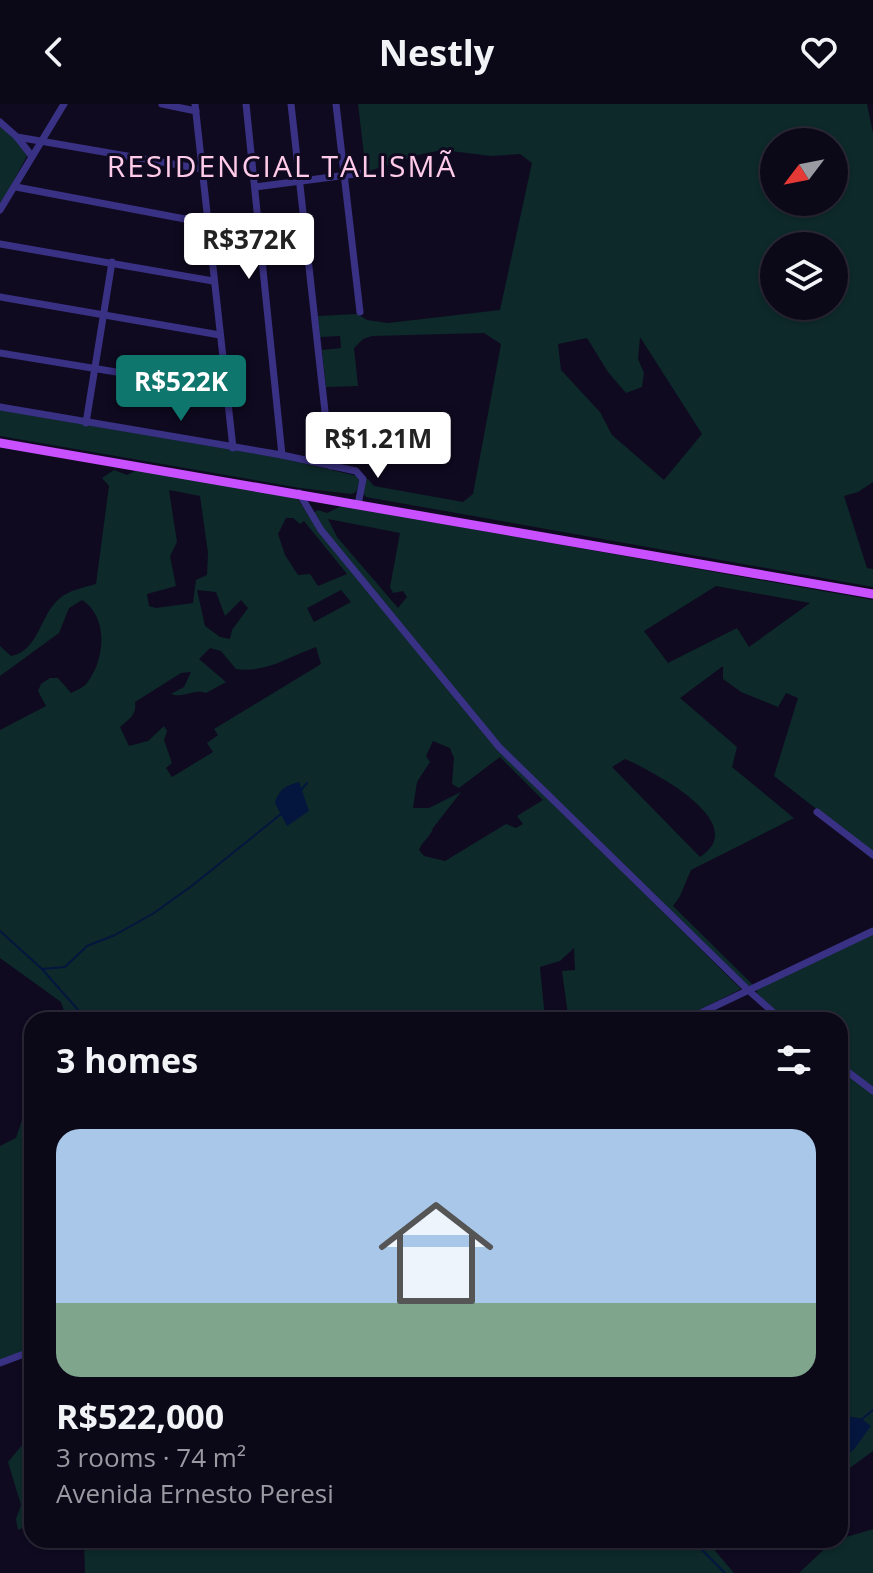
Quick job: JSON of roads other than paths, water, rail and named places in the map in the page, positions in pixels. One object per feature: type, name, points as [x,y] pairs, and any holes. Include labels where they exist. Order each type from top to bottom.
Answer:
[{"type":"main road","points":[[0,443],[873,594]]},
{"type":"street","points":[[0,210],[64,104]]},
{"type":"street","points":[[162,104],[195,107],[233,448]]},
{"type":"street","points":[[246,104],[282,455]]},
{"type":"street","points":[[291,104],[331,466]]},
{"type":"street","points":[[336,104],[360,312]]},
{"type":"street","points":[[0,122],[31,155]]},
{"type":"street","points":[[17,137],[202,169]]},
{"type":"street","points":[[255,187],[363,173]]},
{"type":"street","points":[[16,187],[206,223]]},
{"type":"street","points":[[0,244],[213,281]]},
{"type":"street","points":[[86,423],[112,262]]},
{"type":"street","points":[[0,297],[220,335]]},
{"type":"street","points":[[0,353],[226,390]]},
{"type":"street","points":[[0,407],[282,455],[356,471],[362,476],[358,505]]},
{"type":"street","points":[[299,493],[321,530],[499,747],[773,1012]]},
{"type":"street","points":[[817,812],[873,855]]},
{"type":"street","points":[[703,1012],[873,931]]},
{"type":"street","points":[[848,1072],[873,1091]]},
{"type":"street","points":[[0,1363],[24,1354]]},
{"type":"water","points":[[299,782],[309,811],[287,826],[275,803],[283,789]]},
{"type":"water","points":[[848,1418],[862,1419],[871,1426],[848,1454]]},
{"type":"waterway","points":[[300,791],[307,783]]},
{"type":"waterway","points":[[42,969],[65,967],[87,946],[115,935],[154,913],[281,814]]},
{"type":"waterway","points":[[0,931],[42,969],[80,1012]]},
{"type":"waterway","points":[[862,1419],[873,1410]]},
{"type":"waterway","points":[[700,1548],[725,1573]]},
{"type":"district","name":"RESIDENCIAL TALISMÃ","points":[[282,165]]}]
